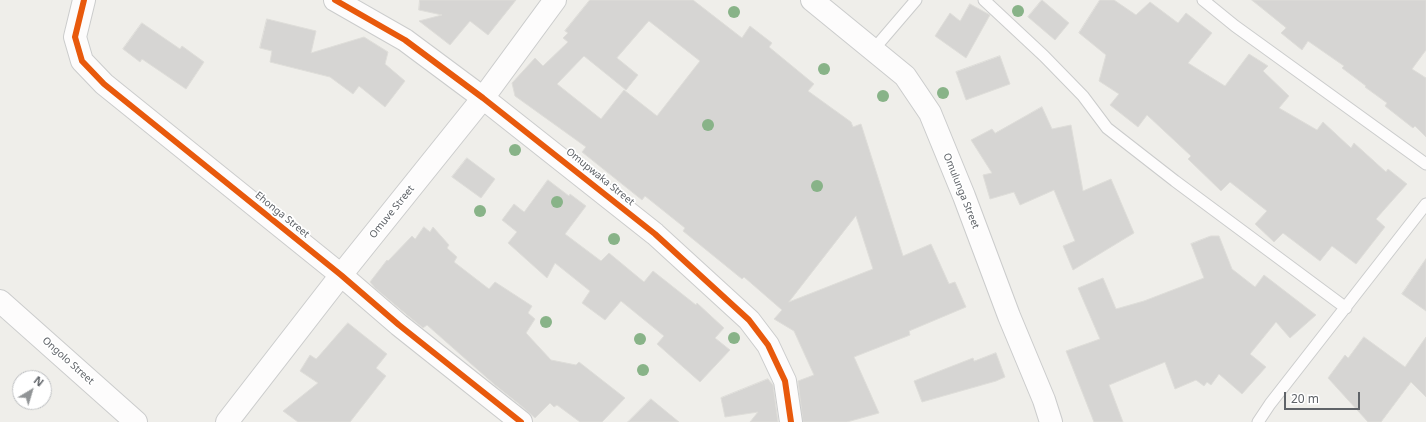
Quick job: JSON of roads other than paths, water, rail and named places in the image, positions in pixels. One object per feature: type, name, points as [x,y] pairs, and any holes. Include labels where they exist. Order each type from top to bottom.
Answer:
[{"type":"street","name":"Ehonga Street","points":[[84,0],[75,37],[82,61],[104,84],[341,275],[399,325],[521,422]]},
{"type":"street","name":"Omupwaka Street","points":[[335,0],[405,40],[483,98],[655,234],[749,320],[768,345],[785,381],[791,422]]},
{"type":"street","name":"Omuve Street","points":[[227,422],[341,275],[483,98],[555,0]]},
{"type":"street","name":"Omulunga Street","points":[[812,0],[874,49],[905,76],[930,113],[964,196],[1009,316],[1044,400],[1051,422]]},
{"type":"street","name":"Ongolo Street","points":[[0,301],[136,422]]},
{"type":"lane","points":[[874,49],[916,0]]},
{"type":"lane","points":[[984,0],[1044,56],[1083,96],[1107,128],[1175,181],[1346,308]]},
{"type":"lane","points":[[1204,0],[1235,26],[1426,164]]},
{"type":"lane","points":[[1258,422],[1270,404],[1426,204]]}]
